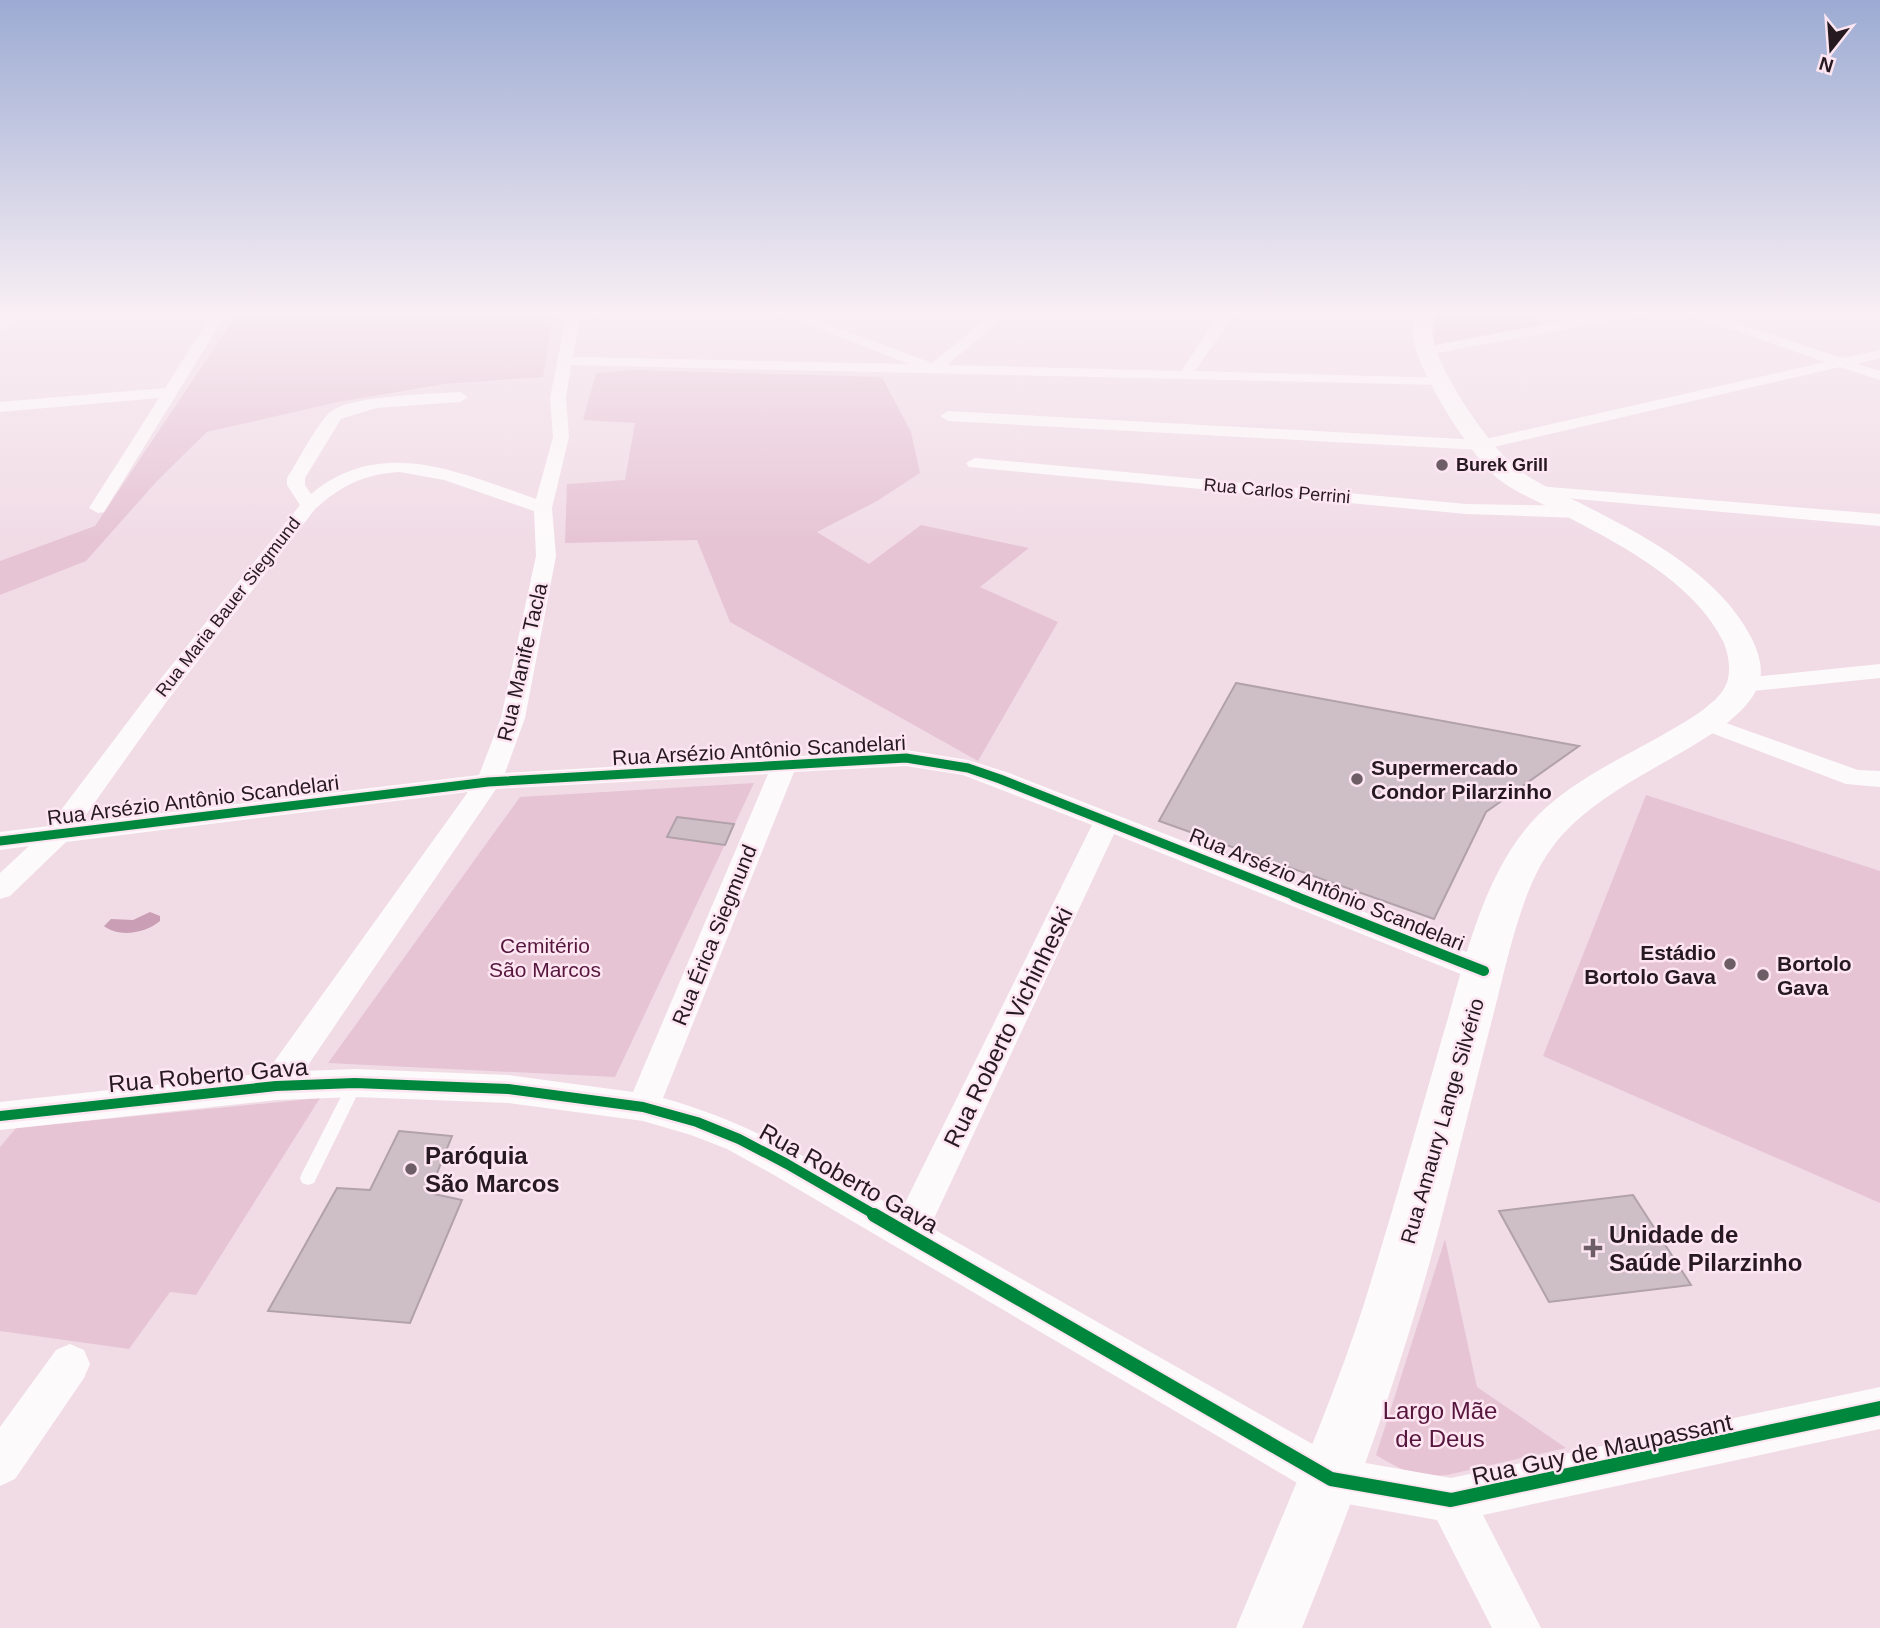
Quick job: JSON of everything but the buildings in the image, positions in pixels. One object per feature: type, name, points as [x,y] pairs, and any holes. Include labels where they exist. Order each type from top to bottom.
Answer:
[{"type":"main road","points":[[1446,387],[1481,445],[1505,471],[1650,554],[1707,599],[1732,629],[1742,648],[1745,664],[1743,685]]},
{"type":"main road","name":"Rua Amaury Lange Silvério","points":[[1269,1628],[1331,1479],[1380,1340],[1484,971],[1517,875],[1528,852],[1571,804],[1604,782],[1709,724],[1726,710],[1743,685]]},
{"type":"street","points":[[98,508],[174,387]]},
{"type":"street","name":"Rua Manife Tacla","points":[[275,1086],[488,782],[508,735],[546,556],[543,508],[561,437],[558,398],[560,387]]},
{"type":"street","points":[[948,416],[1481,445],[1736,387]]},
{"type":"street","points":[[0,407],[170,393]]},
{"type":"street","name":"Rua Maria Bauer Siegmund","points":[[0,889],[57,835],[159,696],[309,505],[296,485],[296,478],[339,412],[395,402],[460,397]]},
{"type":"street","name":"Rua Carlos Perrini","points":[[975,463],[1466,509],[1578,512]]},
{"type":"street","points":[[309,505],[331,486],[349,476],[394,466],[434,472],[543,508]]},
{"type":"street","points":[[1537,491],[1880,520]]},
{"type":"street","points":[[1743,685],[1880,671]]},
{"type":"street","points":[[1709,724],[1855,778],[1880,779]]},
{"type":"street","name":"Rua Arsézio Antônio Scandelari","points":[[0,841],[488,782],[906,758],[939,762],[1000,779],[1484,971]]},
{"type":"street","name":"Rua Érica Siegmund","points":[[643,1107],[785,763]]},
{"type":"street","name":"Rua Roberto Vichinheski","points":[[909,1233],[1107,821]]},
{"type":"street","name":"Rua Roberto Gava","points":[[0,1116],[275,1086],[355,1083],[508,1089],[643,1107],[697,1122],[739,1139],[909,1233],[1331,1479]]},
{"type":"street","points":[[0,1464],[70,1364]]},
{"type":"street","name":"Rua Guy de Maupassant","points":[[1331,1479],[1451,1500],[1880,1408]]},
{"type":"street","points":[[1451,1500],[1517,1628]]},
{"type":"lane","points":[[308,1178],[355,1083]]},
{"type":"green space","points":[[188,387],[427,387],[338,402],[207,432],[157,481],[86,561],[0,595],[0,561],[95,526]]},
{"type":"green space","points":[[592,387],[887,387],[911,432],[920,473],[877,501],[817,532],[869,564],[921,525],[1029,548],[980,587],[1058,622],[978,761],[730,622],[697,540],[565,543],[567,484],[625,480],[635,423],[583,420]]},
{"type":"green space","name":"Cemitério São Marcos","points":[[754,783],[615,1077],[328,1063],[520,797]]},
{"type":"green space","name":"Estádio Bortolo Gava","points":[[1646,795],[1880,871],[1880,1203],[1543,1056]]},
{"type":"green space","points":[[320,1098],[196,1295],[170,1292],[129,1349],[0,1331],[0,1147],[16,1128]]},
{"type":"green space","name":"Largo Mãe de Deus","points":[[1445,1239],[1477,1387],[1566,1448],[1436,1476],[1410,1472],[1376,1455]]},
{"type":"shaded area","points":[[150,912],[160,916],[160,921],[147,929],[125,933],[104,926],[111,919],[133,920]]},
{"type":"cycle path","points":[[0,841],[488,782],[906,758],[968,768],[1000,779],[1484,971]]},
{"type":"cycle path","points":[[0,1116],[276,1086],[355,1083],[508,1089],[643,1107],[697,1122],[739,1139],[787,1164],[1331,1479],[1451,1500],[1880,1408]]},
{"type":"place","name":"Burek Grill","points":[[1442,465]]},
{"type":"place","name":"Supermercado Condor Pilarzinho","points":[[1357,779]]},
{"type":"place","name":"Estádio Bortolo Gava","points":[[1730,964]]},
{"type":"place","name":"Bortolo Gava","points":[[1763,975]]},
{"type":"place","name":"Paróquia São Marcos","points":[[411,1169]]},
{"type":"place","name":"Unidade de Saúde Pilarzinho","points":[[1593,1248]]}]
